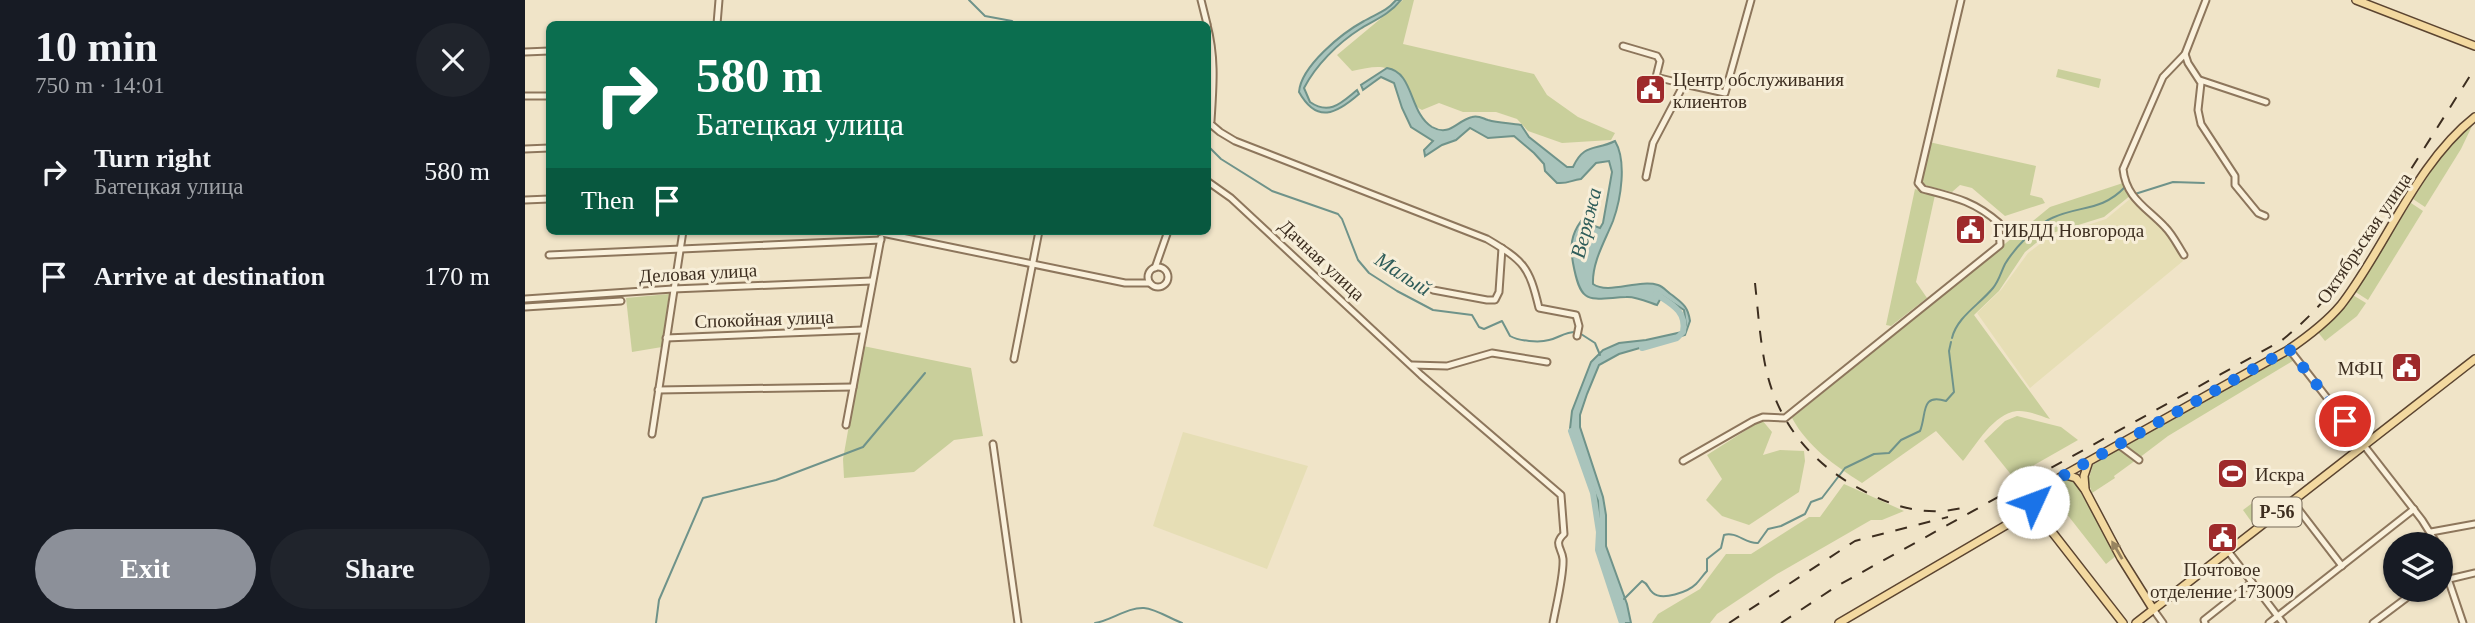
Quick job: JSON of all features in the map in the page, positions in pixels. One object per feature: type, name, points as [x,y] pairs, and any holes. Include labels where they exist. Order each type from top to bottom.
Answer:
[{"type":"main road","points":[[2356,0],[2380,6],[2475,46]]},
{"type":"main road","name":"Октябрьская улица","points":[[1839,623],[2020,517],[2039,490],[2289,349],[2326,320],[2341,304],[2450,140],[2475,117]]},
{"type":"main road","name":"Р-56","points":[[2136,623],[2475,359]]},
{"type":"main road","points":[[2085,490],[2085,471],[2089,462]]},
{"type":"main road","points":[[2066,475],[2076,478],[2085,490],[2121,558],[2153,609]]},
{"type":"main road","points":[[2033,502],[2041,518],[2123,623]]},
{"type":"main road","points":[[2020,517],[2041,518]]},
{"type":"street","points":[[717,21],[719,0]]},
{"type":"street","points":[[1201,0],[1206,21]]},
{"type":"street","points":[[1623,46],[1657,55],[1660,61],[1656,77],[1725,93],[1751,0]]},
{"type":"street","points":[[1683,461],[1753,421],[1763,417],[1785,418],[2000,244],[1999,223],[1989,214],[1969,201],[1923,189],[1918,183],[1961,0]]},
{"type":"street","points":[[2185,255],[2167,229],[2133,198],[2124,179],[2123,169],[2163,77],[2185,54],[2206,0]]},
{"type":"street","points":[[1211,44],[1214,58],[1211,96]]},
{"type":"street","points":[[525,52],[546,51]]},
{"type":"street","points":[[2185,54],[2202,87],[2198,110],[2201,124],[2235,176],[2235,185],[2258,213],[2265,216]]},
{"type":"street","points":[[2200,80],[2266,102]]},
{"type":"street","points":[[1646,177],[1653,143],[1684,83]]},
{"type":"street","points":[[525,96],[546,96]]},
{"type":"street","points":[[1211,123],[1235,141],[1487,239],[1523,263],[1531,277],[1539,308],[1576,315],[1579,326],[1577,336]]},
{"type":"street","points":[[525,149],[546,148]]},
{"type":"street","name":"Дачная улица","points":[[1211,184],[1231,198],[1412,365],[1560,495],[1564,534],[1557,544],[1563,557],[1553,623]]},
{"type":"street","points":[[525,200],[546,199]]},
{"type":"street","points":[[652,433],[682,235]]},
{"type":"street","points":[[846,425],[882,235]]},
{"type":"street","points":[[549,255],[882,235],[1125,283],[1150,283],[1160,288],[1169,278],[1165,270],[1155,268]]},
{"type":"street","points":[[1014,359],[1038,235]]},
{"type":"street","points":[[1150,283],[1149,274],[1155,268],[1167,235]]},
{"type":"street","points":[[1433,290],[1487,300],[1496,299],[1499,292],[1502,248]]},
{"type":"street","name":"Деловая улица","points":[[525,299],[673,289],[872,281]]},
{"type":"street","name":"Деловая улица","points":[[525,307],[621,301]]},
{"type":"street","name":"Спокойная улица","points":[[666,338],[863,330]]},
{"type":"street","points":[[2289,349],[2431,532],[2475,524]]},
{"type":"street","points":[[1412,365],[1447,366],[1492,353],[1547,362]]},
{"type":"street","points":[[659,390],[853,387]]},
{"type":"street","points":[[993,444],[1018,623]]},
{"type":"street","points":[[2119,445],[2139,460]]},
{"type":"street","points":[[2292,501],[2342,566]]},
{"type":"street","points":[[2269,623],[2414,509]]},
{"type":"street","points":[[2228,551],[2283,623]]},
{"type":"street","points":[[2453,578],[2475,573]]},
{"type":"street","points":[[2205,622],[2252,582]]},
{"type":"street","points":[[2453,599],[2463,623]]},
{"type":"street","points":[[2374,623],[2401,602]]},
{"type":"street","points":[[2153,609],[2163,623]]},
{"type":"shaded area","points":[[2130,199],[2166,230],[2183,261],[2030,388],[1977,313],[2001,290],[2028,253],[2048,238],[2106,219]]},
{"type":"shaded area","points":[[1183,432],[1308,466],[1267,569],[1153,526]]},
{"type":"green space","points":[[1403,0],[1414,0],[1403,44],[1534,74],[1547,95],[1578,117],[1615,133],[1611,140],[1562,143],[1528,131],[1517,119],[1496,112],[1463,112],[1439,103],[1422,110],[1417,107],[1404,82],[1392,71],[1379,67],[1352,71],[1337,55]]},
{"type":"green space","points":[[2058,69],[2101,79],[2099,88],[2056,77]]},
{"type":"green space","points":[[2473,124],[2461,149],[2425,207],[2413,199],[2448,145]]},
{"type":"green space","points":[[1929,142],[2036,166],[2030,195],[2042,198],[2045,203],[2005,216],[1972,188],[1960,185],[1952,192],[1924,185],[1921,179]]},
{"type":"green space","points":[[2123,183],[2131,195],[2104,217],[2046,235],[2025,252],[1999,291],[1974,315],[2050,419],[2025,411],[2008,413],[1986,431],[1963,461],[1936,431],[1862,483],[1814,447],[1798,428],[1792,418],[2050,207]]},
{"type":"green space","points":[[1915,189],[1935,195],[1916,282],[1927,298],[1891,326],[1886,325]]},
{"type":"green space","points":[[2411,203],[2423,211],[2368,300],[2354,291]]},
{"type":"green space","points":[[669,294],[662,347],[632,352],[626,298]]},
{"type":"green space","points":[[2351,294],[2366,303],[2357,316],[2325,341],[2317,331]]},
{"type":"green space","points":[[863,346],[971,368],[983,436],[954,440],[914,472],[844,478],[843,459]]},
{"type":"green space","points":[[2289,351],[2296,359],[2168,436],[2139,458],[2124,446]]},
{"type":"green space","points":[[2017,416],[2061,427],[2078,440],[2013,477],[1984,441],[2005,421]]},
{"type":"green space","points":[[1762,420],[1772,432],[1763,455],[1780,450],[1804,451],[1805,461],[1799,492],[1749,525],[1722,516],[1706,500],[1722,479],[1707,455]]},
{"type":"green space","points":[[2121,447],[2136,460],[2092,493],[2088,481],[2093,465]]},
{"type":"green space","points":[[2064,478],[2075,482],[2116,556],[2106,564],[2066,513],[2051,522],[2040,505],[2038,500],[2042,491]]},
{"type":"green space","points":[[1844,484],[1904,511],[1882,520],[1871,520],[1777,574],[1717,614],[1710,623],[1652,623],[1658,614],[1700,589],[1726,554],[1751,554],[1809,517],[1820,517]]},
{"type":"green space","points":[[2259,498],[2270,511],[2253,524],[2243,510]]},
{"type":"water","points":[[1396,0],[1401,0],[1387,13],[1336,48],[1321,63],[1304,88],[1310,102],[1324,108],[1335,106],[1357,90],[1359,94],[1335,111],[1327,113],[1313,109],[1299,92],[1301,82],[1315,61],[1345,34],[1385,10]]},
{"type":"water","points":[[1387,68],[1402,77],[1425,121],[1438,130],[1448,129],[1476,116],[1521,125],[1529,137],[1567,167],[1573,167],[1581,154],[1591,149],[1615,141],[1619,149],[1622,169],[1618,202],[1597,260],[1593,284],[1607,288],[1658,285],[1684,305],[1690,321],[1685,335],[1619,354],[1599,365],[1580,415],[1580,427],[1603,497],[1606,546],[1631,623],[1621,623],[1597,545],[1598,501],[1572,437],[1572,411],[1591,362],[1603,350],[1619,343],[1682,332],[1686,325],[1684,310],[1662,296],[1657,305],[1630,297],[1588,297],[1579,287],[1572,257],[1573,236],[1581,221],[1600,228],[1603,223],[1612,172],[1609,161],[1596,163],[1581,179],[1557,183],[1545,171],[1544,164],[1534,153],[1514,136],[1488,138],[1470,128],[1456,140],[1425,156],[1424,150],[1433,141],[1411,127],[1394,83],[1381,77],[1363,90],[1361,85]]},
{"type":"waterway","name":"Малый","points":[[969,0],[985,16],[1012,21]]},
{"type":"waterway","name":"Малый","points":[[1211,149],[1221,159],[1272,191],[1338,214],[1358,260],[1369,273],[1433,310],[1472,315],[1479,327],[1484,329],[1502,321],[1510,336],[1524,340],[1545,341],[1576,332]]},
{"type":"waterway","points":[[2135,194],[2173,182],[2204,183]]},
{"type":"waterway","points":[[1952,338],[1959,324],[1993,288],[2009,258],[2032,232],[2052,218],[2107,201],[2125,187]]},
{"type":"waterway","name":"Веряжа","points":[[1642,348],[1677,338],[1683,332],[1680,313],[1656,294]]},
{"type":"waterway","name":"Малый","points":[[1581,334],[1595,343],[1600,355]]},
{"type":"waterway","points":[[1624,599],[1642,581],[1657,595],[1668,596],[1687,590],[1707,571],[1707,559],[1721,548],[1724,535],[1758,543],[1768,529],[1781,526],[1805,514],[1811,502],[1822,498],[1845,468],[1874,454],[1889,453],[1901,440],[1920,431],[1928,402],[1938,399],[1946,401],[1954,392],[1949,351],[1951,342]]},
{"type":"waterway","points":[[656,623],[659,600],[703,498],[776,480],[863,447],[925,373]]},
{"type":"waterway","name":"Веряжа","points":[[1571,431],[1593,493],[1599,532],[1598,550],[1622,623]]},
{"type":"waterway","points":[[1095,623],[1138,608],[1158,612],[1182,623]]},
{"type":"railway","points":[[1781,623],[1837,586],[2281,341],[2315,310],[2344,275],[2475,68]]},
{"type":"railway","points":[[1755,283],[1762,348],[1772,390],[1791,428],[1818,460],[1852,485],[1896,505],[1932,511],[1970,506]]},
{"type":"railway","points":[[1729,623],[1855,541],[1948,517]]},
{"type":"place","name":"Центр обслуживания клиентов","points":[[1650,90]]},
{"type":"place","name":"ГИБДД Новгорода","points":[[1970,230]]},
{"type":"place","name":"МФЦ","points":[[2406,368]]},
{"type":"place","name":"Искра","points":[[2232,474]]},
{"type":"place","name":"Почтовое отделение 173009","points":[[2222,538]]},
{"type":"route","points":[[2033,502],[2036,493],[2050,483],[2289,349],[2345,421]]}]
